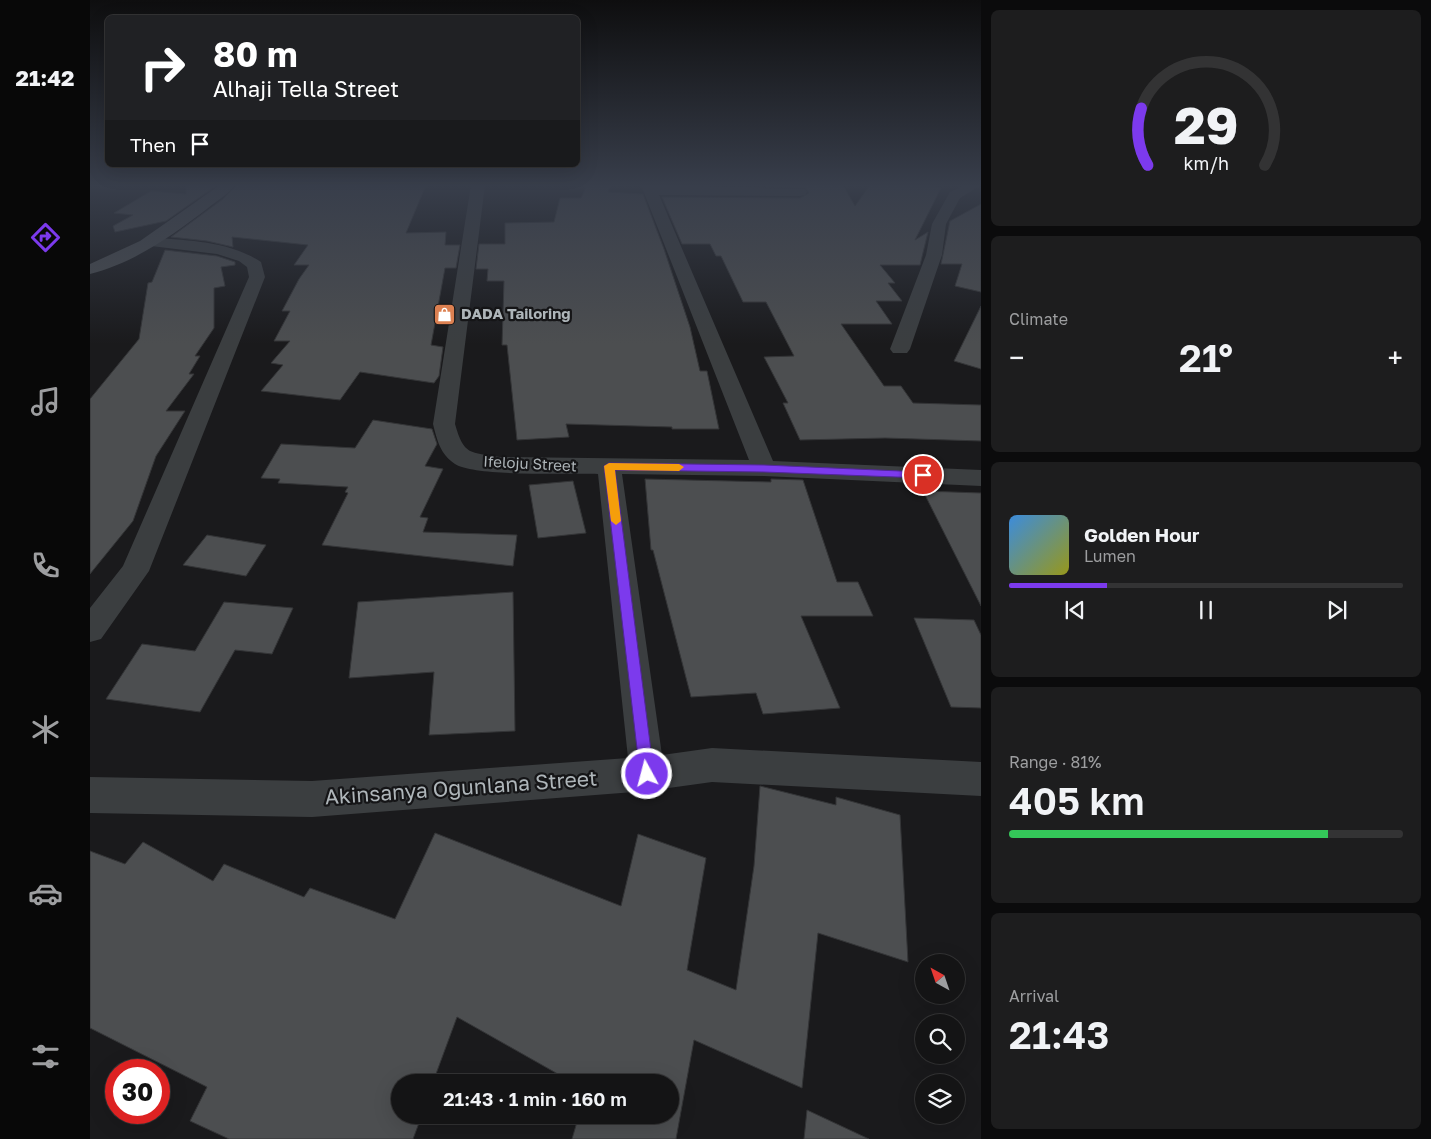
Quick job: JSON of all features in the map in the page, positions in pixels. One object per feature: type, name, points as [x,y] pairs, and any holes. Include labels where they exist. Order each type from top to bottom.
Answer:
[{"type":"main road","points":[[90,260],[114,252],[138,238]]},
{"type":"main road","points":[[90,269],[129,254],[154,238]]},
{"type":"street","name":"Ifeloju Street","points":[[470,238],[444,424],[450,446],[464,459],[500,465],[764,468],[981,478]]},
{"type":"street","points":[[670,238],[764,468]]},
{"type":"street","points":[[900,349],[934,255],[937,238]]},
{"type":"street","points":[[90,630],[136,571],[257,277],[255,265],[244,256],[230,251],[148,242]]},
{"type":"street","points":[[609,466],[647,774]]},
{"type":"street","name":"Akinsanya Ogunlana Street","points":[[90,795],[312,799],[647,774],[712,766],[981,779]]},
{"type":"building","points":[[181,238],[232,238],[233,247],[207,241]]},
{"type":"building","points":[[243,238],[446,238],[445,245],[460,245],[456,268],[445,268],[431,345],[443,347],[439,376],[434,383],[360,372],[340,400],[261,391],[283,365],[271,363],[290,341],[274,341],[290,311],[282,311],[299,279],[309,265],[294,265],[308,245]]},
{"type":"building","points":[[505,238],[660,238],[690,327],[700,371],[707,371],[719,429],[672,429],[672,427],[566,424],[569,437],[517,440],[507,345],[502,345],[504,281],[487,281],[488,269],[476,269],[479,244],[505,244]]},
{"type":"building","points":[[680,238],[916,238],[915,240],[927,238],[920,265],[880,265],[895,283],[888,283],[902,301],[876,301],[892,324],[841,324],[884,386],[901,386],[913,403],[981,405],[981,441],[885,438],[800,440],[783,403],[788,403],[764,357],[794,356],[766,302],[743,302],[721,256],[716,256],[710,244],[682,244]]},
{"type":"building","points":[[946,238],[981,238],[981,292],[955,286],[962,264],[941,264]]},
{"type":"building","points":[[165,250],[217,256],[235,262],[235,265],[221,267],[225,286],[214,288],[214,328],[195,356],[200,356],[189,374],[194,374],[166,411],[185,411],[156,456],[133,521],[90,574],[90,399],[139,339],[148,283],[152,282]]},
{"type":"building","points":[[981,306],[981,369],[954,361]]},
{"type":"building","points":[[373,420],[432,429],[437,444],[425,466],[443,469],[420,517],[428,518],[423,532],[517,535],[513,566],[322,545],[348,493],[345,492],[348,487],[278,483],[280,479],[261,478],[281,444],[355,448]]},
{"type":"building","points":[[645,479],[771,482],[771,479],[803,480],[837,582],[858,582],[873,616],[801,616],[840,708],[763,714],[756,693],[691,697],[653,550],[651,550]]},
{"type":"building","points":[[573,481],[586,533],[538,538],[529,485]]},
{"type":"building","points":[[923,491],[981,493],[981,606]]},
{"type":"building","points":[[207,535],[266,545],[246,576],[183,565]]},
{"type":"building","points":[[513,592],[515,731],[429,735],[434,672],[349,678],[358,602]]},
{"type":"building","points":[[224,602],[293,608],[272,654],[235,650],[200,712],[106,699],[142,644],[195,651]]},
{"type":"building","points":[[914,618],[974,620],[981,635],[981,708],[951,707]]},
{"type":"building","points":[[760,786],[836,805],[836,797],[900,815],[908,962],[818,933],[802,1088],[694,1040],[679,1122],[679,1074],[558,1074],[457,1017],[436,1074],[391,1074],[391,1124],[419,1124],[413,1139],[229,1139],[190,1121],[207,1087],[170,1068],[170,1059],[151,1059],[90,1028],[90,851],[125,864],[143,842],[213,881],[224,864],[304,897],[310,888],[395,919],[435,833],[621,906],[638,834],[706,858],[687,970],[736,990],[754,866]]},
{"type":"building","points":[[807,1110],[869,1139],[804,1139]]},
{"type":"building","points":[[576,1124],[679,1124],[676,1139],[572,1139]]},
{"type":"slow traffic","points":[[616,521],[609,466],[679,467]]},
{"type":"place","name":"DADA Tailoring","points":[[445,314]]},
{"type":"route","points":[[647,774],[609,466],[764,468],[923,475]]}]
